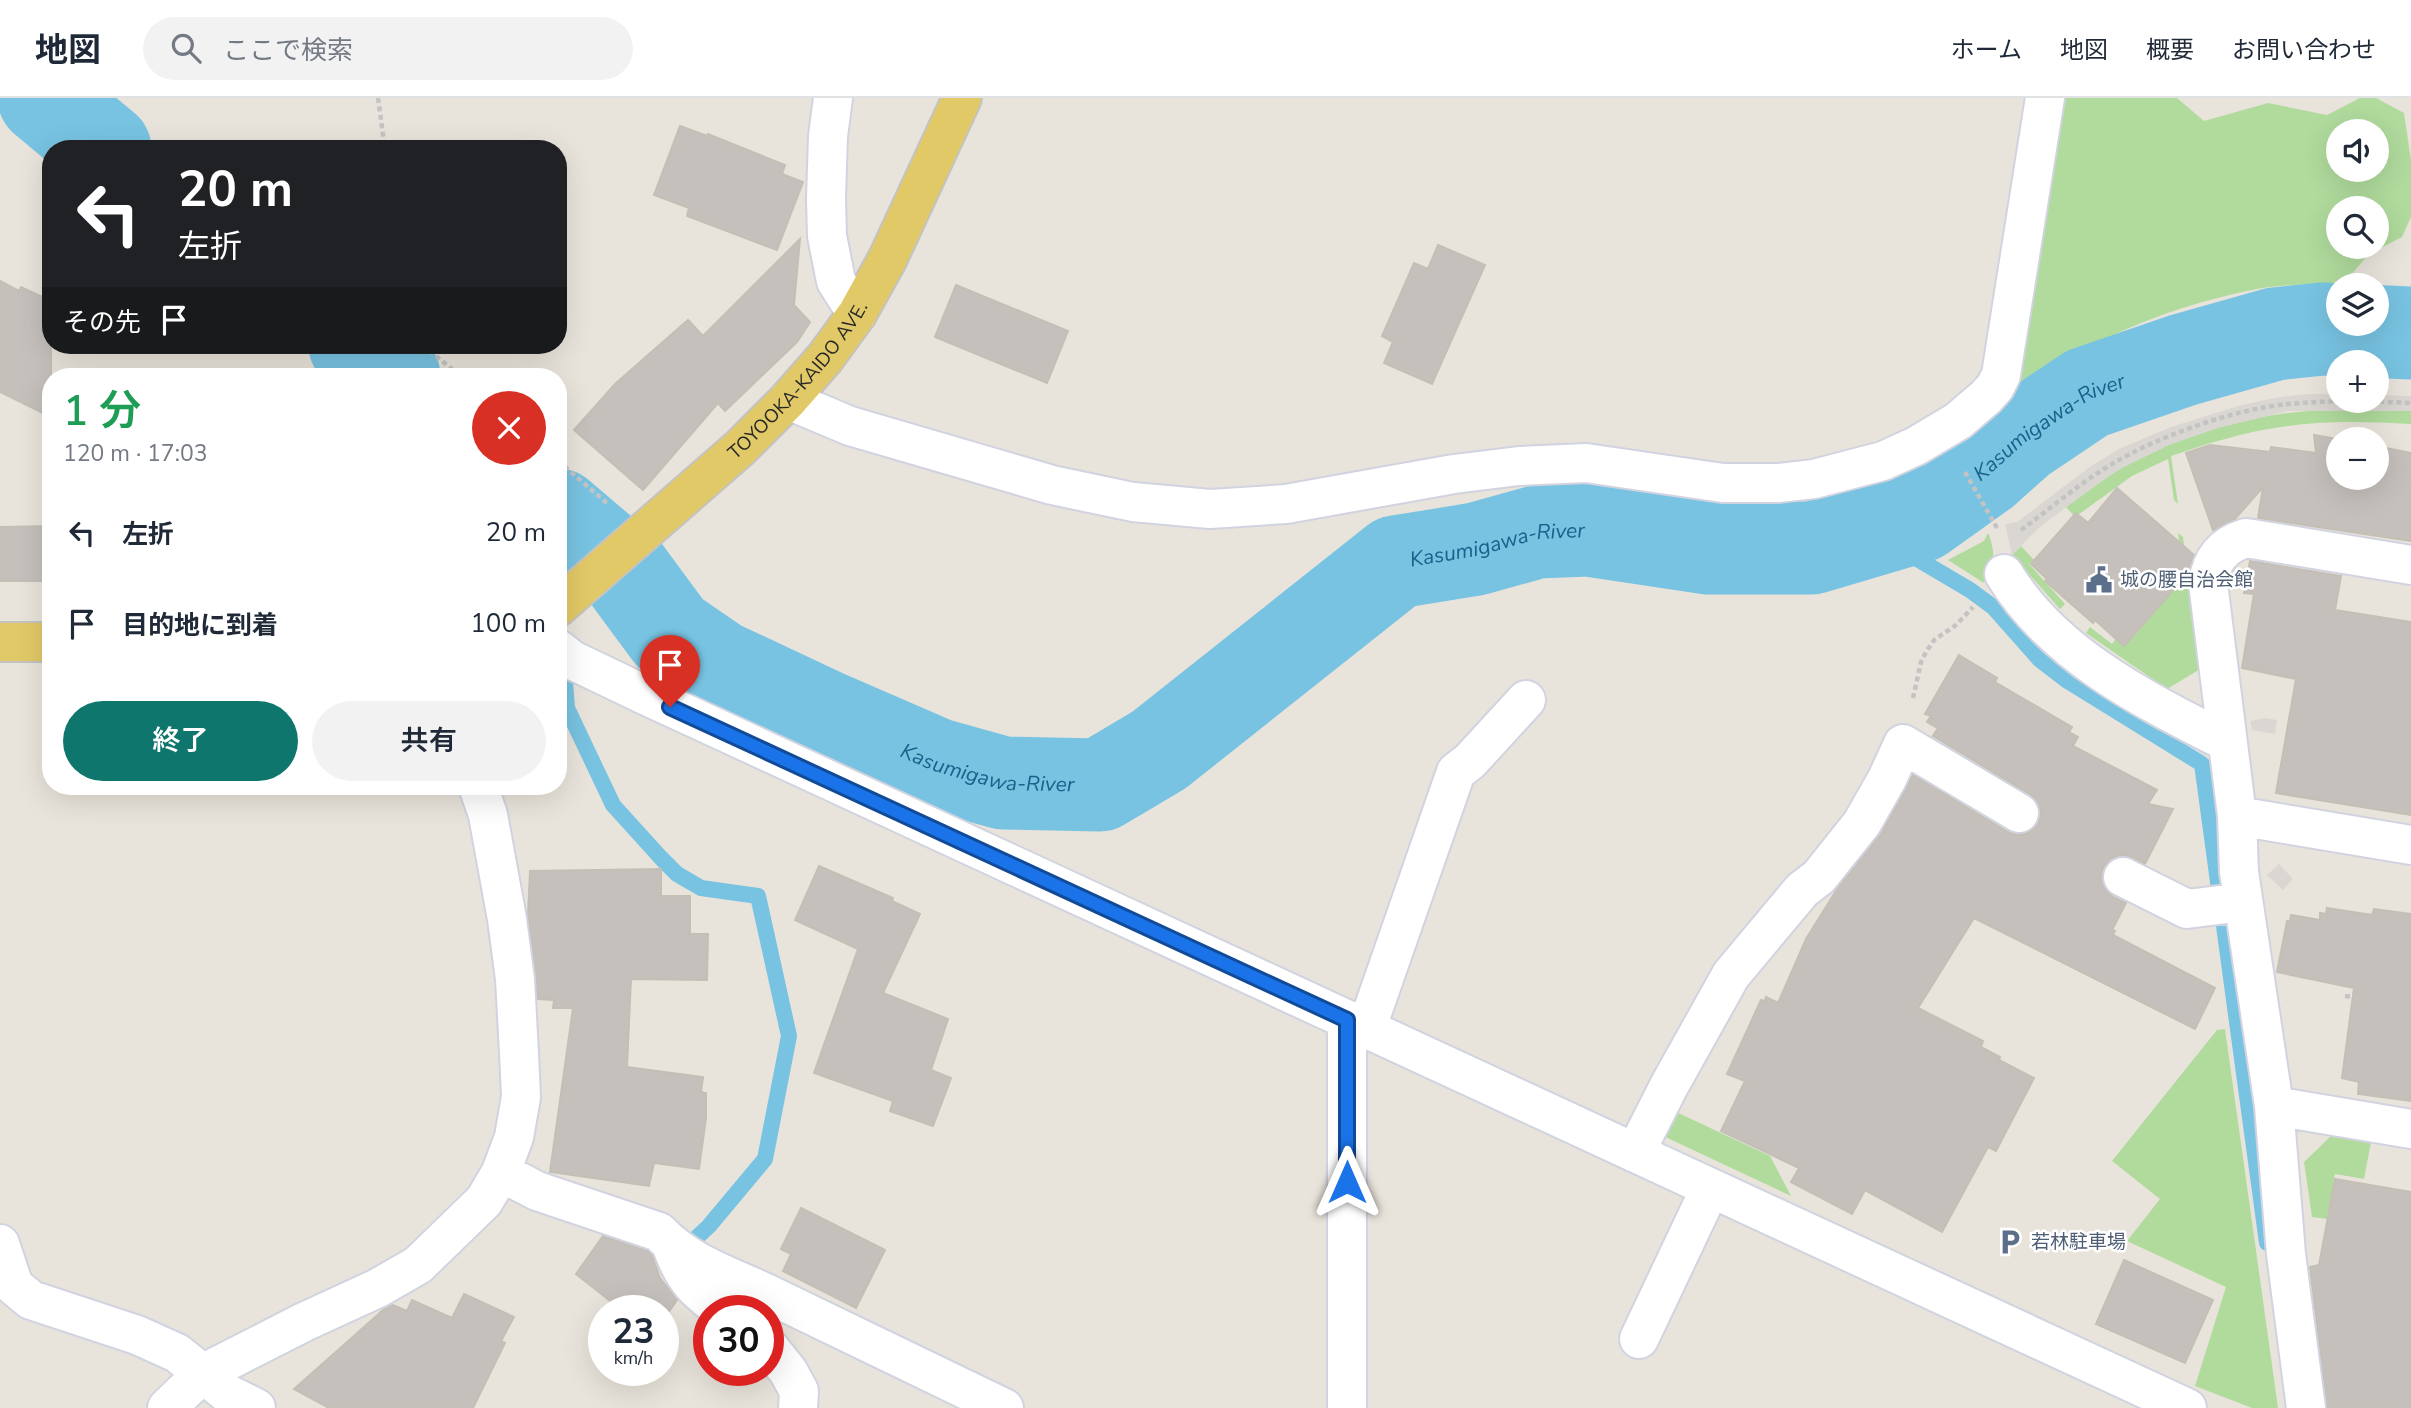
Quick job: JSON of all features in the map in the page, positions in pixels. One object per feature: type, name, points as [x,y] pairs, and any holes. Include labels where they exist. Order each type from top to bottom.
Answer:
[{"type":"main road","name":"TOYOOKA-KAIDO AVE.","points":[[569,599],[740,448],[825,358],[857,314],[888,258],[962,98]]},
{"type":"main road","points":[[0,642],[42,642]]},
{"type":"street","points":[[834,98],[828,136],[827,236],[835,281],[857,314]]},
{"type":"street","points":[[788,400],[849,425],[1052,485],[1133,502],[1210,509],[1286,504],[1454,474],[1519,466],[1586,463],[1723,483],[1778,483],[1814,479],[1883,461],[1916,446],[1958,421],[1986,397],[2001,375],[2045,98]]},
{"type":"street","points":[[2306,1408],[2286,1254],[2274,1107],[2223,905],[2239,872],[2237,817],[2208,583],[2210,570],[2223,549],[2246,538],[2411,565]]},
{"type":"street","points":[[2004,574],[2012,587],[2074,651],[2155,705],[2227,742]]},
{"type":"street","points":[[567,656],[645,695],[2188,1408]]},
{"type":"street","points":[[1347,1408],[1357,1025],[1456,772],[1470,761],[1526,700]]},
{"type":"street","points":[[1635,1153],[1731,975],[1802,890],[1819,877],[1861,823],[1887,779],[1903,744],[2019,813]]},
{"type":"street","points":[[167,1408],[202,1374],[378,1288],[418,1265],[484,1201],[501,1172],[514,1137],[522,1097],[515,979],[488,815],[481,795]]},
{"type":"street","points":[[2237,817],[2411,845]]},
{"type":"street","points":[[2123,877],[2187,909],[2223,905]]},
{"type":"street","points":[[2274,1107],[2411,1129]]},
{"type":"street","points":[[501,1172],[537,1191],[659,1232],[671,1245],[694,1261],[1004,1408]]},
{"type":"street","points":[[1639,1339],[1710,1189]]},
{"type":"street","points":[[0,1244],[14,1286],[31,1300],[137,1335],[177,1353],[228,1394],[256,1408]]},
{"type":"street","points":[[671,1245],[680,1270],[701,1295]]},
{"type":"street","points":[[784,1366],[799,1391],[798,1408]]},
{"type":"path","points":[[378,98],[384,140]]},
{"type":"path","points":[[434,354],[450,368]]},
{"type":"path","points":[[2016,534],[2113,463],[2151,443],[2208,423],[2239,413],[2285,404],[2327,401],[2411,403]]},
{"type":"path","points":[[1963,468],[1997,529]]},
{"type":"path","points":[[567,470],[639,538]]},
{"type":"path","points":[[1903,744],[1921,662],[1934,640],[1956,625]]},
{"type":"path","points":[[2345,996],[2354,998]]},
{"type":"green space","points":[[2057,98],[2177,98],[2204,121],[2268,103],[2327,115],[2360,98],[2376,98],[2404,113],[2411,160],[2411,217],[2402,237],[2389,244],[2389,196],[2326,196],[2326,259],[2365,259],[2353,273],[2326,273],[2326,284],[2257,289],[2191,305],[2126,329],[2035,378],[2007,398]]},
{"type":"green space","points":[[2411,411],[2411,424],[2313,423],[2239,435],[2171,456],[2178,504],[2174,500],[2168,459],[2132,476],[2075,517],[2066,507],[2119,469],[2167,445],[2245,420],[2299,412]]},
{"type":"green space","points":[[1988,533],[1993,559],[1984,583],[1948,560],[1984,541]]},
{"type":"green space","points":[[2178,533],[2183,537],[2202,668],[2167,689],[2086,633],[2090,627],[2112,644],[2116,639],[2124,645],[2181,556]]},
{"type":"green space","points":[[2021,546],[2034,560],[2029,564],[2065,604],[2060,609],[2012,555]]},
{"type":"green space","points":[[2225,1029],[2278,1408],[2252,1408],[2195,1386],[2226,1287],[2127,1241],[2160,1199],[2112,1161],[2217,1030]]},
{"type":"green space","points":[[1674,1111],[1770,1156],[1791,1196],[1661,1135]]},
{"type":"green space","points":[[2332,1135],[2371,1142],[2364,1179],[2335,1174],[2327,1219],[2312,1217],[2304,1162]]},
{"type":"shaded area","points":[[2326,394],[2326,411],[2288,411],[2218,428],[2169,445],[2103,480],[2041,526],[2012,555],[2005,524],[2017,522],[2091,466],[2119,449],[2171,427],[2238,406],[2279,397]]},
{"type":"shaded area","points":[[2389,395],[2411,396],[2411,411],[2389,411]]},
{"type":"shaded area","points":[[2265,718],[2277,720],[2275,734],[2252,730],[2250,721]]},
{"type":"shaded area","points":[[2279,864],[2293,879],[2283,890],[2267,875]]},
{"type":"building","points":[[680,126],[707,136],[708,134],[785,165],[782,174],[803,182],[777,250],[687,216],[689,208],[654,195]]},
{"type":"building","points":[[800,239],[794,305],[810,322],[797,342],[725,411],[718,403],[643,490],[574,430],[615,384],[688,320],[703,336]]},
{"type":"building","points":[[1438,245],[1485,265],[1432,384],[1384,363],[1393,342],[1382,336],[1414,263],[1428,269]]},
{"type":"building","points":[[0,281],[19,291],[21,287],[42,297],[42,354],[51,354],[51,368],[42,368],[42,413],[0,392]]},
{"type":"building","points":[[956,285],[1068,331],[1047,383],[935,337]]},
{"type":"building","points":[[2314,435],[2326,437],[2326,490],[2389,490],[2389,449],[2411,453],[2411,541],[2258,518],[2263,487],[2235,519],[2213,530],[2186,453],[2210,445],[2270,452],[2271,447],[2316,453]]},
{"type":"building","name":"城の腰自治会館","points":[[2117,488],[2194,555],[2188,573],[2124,646],[2045,581],[2047,579],[2031,564],[2076,513],[2088,523]]},
{"type":"building","points":[[42,526],[42,581],[0,581],[0,527]]},
{"type":"building","points":[[2250,561],[2341,576],[2335,610],[2411,622],[2411,815],[2276,793],[2296,679],[2242,668],[2254,594],[2244,593]]},
{"type":"building","points":[[1959,655],[1997,678],[1995,682],[2072,727],[2069,732],[2078,737],[2073,746],[2157,790],[2148,804],[2173,809],[2145,864],[2121,855],[2110,859],[2103,868],[2101,878],[2104,888],[2113,897],[2126,903],[2112,930],[2115,931],[2113,935],[2215,988],[2195,1029],[1974,918],[1918,1008],[1983,1041],[1981,1047],[2000,1057],[1999,1060],[2034,1078],[1996,1151],[1988,1147],[1942,1232],[1865,1190],[1852,1214],[1791,1182],[1799,1168],[1721,1131],[1745,1081],[1727,1074],[1761,1000],[1765,1001],[1766,997],[1778,1003],[1806,939],[1839,886],[1881,834],[1913,775],[2008,832],[2019,835],[2029,832],[2038,824],[2041,814],[2038,803],[2031,795],[1933,736],[1938,728],[1927,722],[1931,716],[1925,714]]},
{"type":"building","points":[[819,866],[893,898],[892,901],[920,914],[883,993],[948,1019],[931,1070],[951,1078],[933,1126],[890,1111],[893,1101],[814,1073],[858,949],[795,920]]},
{"type":"building","points":[[661,869],[661,896],[690,896],[690,934],[708,934],[707,980],[631,979],[627,1067],[703,1077],[701,1092],[706,1093],[706,1118],[699,1169],[654,1163],[649,1186],[550,1172],[573,1008],[553,1008],[554,1000],[538,999],[528,915],[530,871]]},
{"type":"building","points":[[2327,908],[2372,915],[2374,909],[2411,914],[2411,1101],[2358,1094],[2359,1082],[2342,1078],[2354,988],[2277,972],[2287,921],[2290,922],[2291,915],[2320,920],[2320,913],[2326,914]]},
{"type":"building","points":[[2335,1179],[2411,1192],[2411,1408],[2327,1408],[2310,1267],[2319,1265]]},
{"type":"building","points":[[801,1208],[885,1250],[856,1308],[783,1271],[791,1254],[781,1249]]},
{"type":"building","points":[[603,1236],[648,1251],[660,1278],[673,1295],[603,1295],[576,1274]]},
{"type":"building","points":[[2124,1260],[2213,1300],[2185,1363],[2096,1324]]},
{"type":"building","points":[[464,1294],[514,1317],[501,1341],[505,1343],[473,1408],[329,1408],[294,1389],[383,1310],[393,1305],[407,1311],[412,1300],[452,1318]]},
{"type":"waterway","points":[[44,98],[94,140]]},
{"type":"waterway","name":"Kasumigawa-River","points":[[567,523],[625,572],[670,633],[718,666],[935,764],[1003,783],[1100,785],[1159,750],[1396,562],[1476,549],[1537,532],[1588,530],[1708,548],[1812,548],[1920,516],[1983,471],[2020,438],[2087,393],[2183,360],[2275,334],[2322,329],[2411,333]]},
{"type":"waterway","points":[[366,354],[384,368]]},
{"type":"waterway","points":[[1883,527],[1909,554],[1970,590],[1993,607],[2040,660],[2066,680],[2202,764],[2267,1243]]},
{"type":"waterway","points":[[567,708],[613,805],[677,874],[701,888],[758,896],[789,1036],[765,1159],[709,1226],[693,1241]]},
{"type":"place","name":"城の腰自治会館","points":[[2099,580]]},
{"type":"place","name":"若林駐車場","points":[[2010,1242]]},
{"type":"route","points":[[670,707],[1347,1020],[1347,1182]]}]
